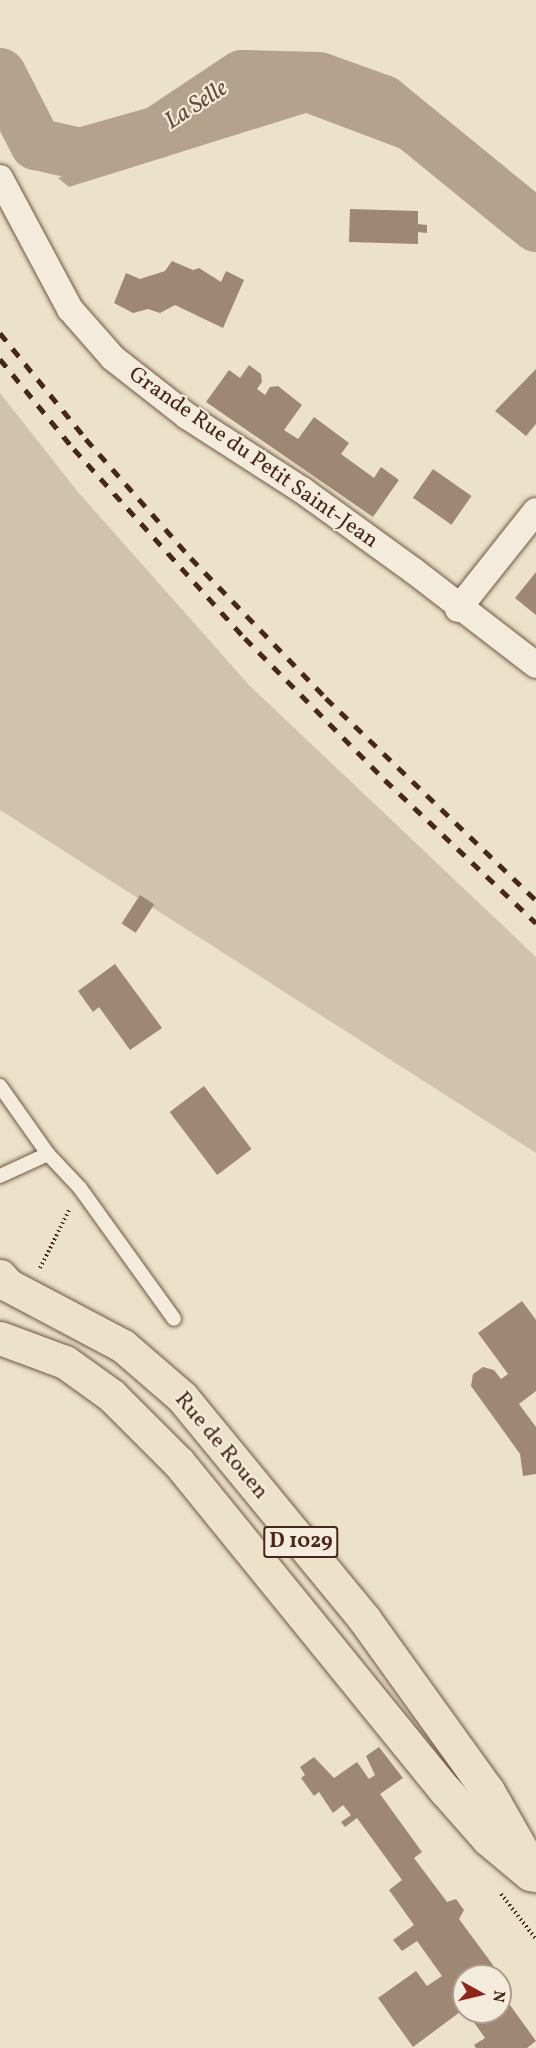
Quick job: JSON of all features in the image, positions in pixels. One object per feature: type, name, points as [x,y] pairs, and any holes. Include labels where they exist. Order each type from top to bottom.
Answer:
[{"type":"main road","name":"Rue de Rouen","points":[[0,1276],[8,1285],[123,1346],[182,1397],[385,1647],[488,1791],[536,1877]]},
{"type":"main road","name":"Rue de Rouen","points":[[0,1338],[65,1362],[119,1402],[179,1463],[488,1839],[536,1877]]},
{"type":"street","name":"Grande Rue du Petit Saint-Jean","points":[[0,178],[64,300],[112,358],[187,416],[302,490],[414,571],[458,609],[536,665]]},
{"type":"street","points":[[458,609],[536,511]]},
{"type":"lane","points":[[0,1086],[48,1154],[80,1188],[174,1319]]},
{"type":"lane","points":[[0,1176],[48,1154]]},
{"type":"path","points":[[38,1271],[80,1188]]},
{"type":"shaded area","points":[[321,92],[446,143],[536,211],[536,242],[428,159],[306,113],[69,187],[58,178],[229,108],[283,93]]},
{"type":"shaded area","points":[[0,393],[78,492],[249,685],[536,957],[536,1153],[0,810]]},
{"type":"building","points":[[350,209],[418,211],[418,224],[427,225],[427,233],[418,232],[418,244],[349,242]]},
{"type":"building","points":[[172,261],[193,270],[199,268],[221,282],[226,271],[244,280],[223,328],[175,305],[160,313],[148,309],[133,313],[114,303],[126,273],[140,279],[165,271]]},
{"type":"building","points":[[249,365],[261,374],[262,382],[257,389],[265,395],[270,387],[278,386],[302,405],[284,430],[298,439],[314,417],[349,443],[341,454],[374,478],[381,467],[399,480],[373,517],[206,402],[229,370],[240,378]]},
{"type":"building","points":[[536,369],[536,424],[526,436],[495,411]]},
{"type":"building","points":[[433,469],[472,496],[451,525],[413,498]]},
{"type":"building","points":[[536,572],[536,615],[515,598]]},
{"type":"building","points":[[140,895],[154,904],[136,933],[121,924]]},
{"type":"building","points":[[115,964],[162,1028],[130,1050],[99,1007],[93,1012],[78,991]]},
{"type":"building","points":[[204,1086],[252,1149],[217,1175],[170,1112]]},
{"type":"building","points":[[522,1301],[536,1320],[536,1391],[519,1404],[536,1427],[536,1474],[523,1476],[520,1454],[471,1386],[473,1374],[483,1367],[494,1370],[501,1379],[508,1374],[478,1333]]},
{"type":"building","points":[[379,1747],[403,1778],[380,1794],[422,1852],[414,1858],[447,1902],[456,1899],[464,1910],[459,1919],[492,1964],[452,1964],[452,2018],[413,2047],[378,1998],[416,1971],[427,1986],[442,1976],[417,1941],[402,1951],[393,1940],[414,1925],[389,1890],[402,1880],[357,1818],[345,1827],[341,1822],[351,1815],[343,1805],[333,1813],[319,1792],[314,1796],[301,1778],[305,1775],[300,1767],[314,1757],[334,1778],[357,1762],[369,1779],[375,1775],[366,1756]]},
{"type":"building","points":[[512,2008],[536,2041],[527,2048],[476,2048],[474,2045],[485,2038],[475,2024],[512,2024]]},
{"type":"waterway","name":"La Selle","points":[[0,74],[36,144],[80,154],[158,132],[242,76],[319,78],[383,101],[536,226]]},
{"type":"railway","points":[[0,333],[86,439],[191,558],[326,698],[536,900]]},
{"type":"railway","points":[[0,359],[74,449],[245,638],[385,780],[536,923]]}]
